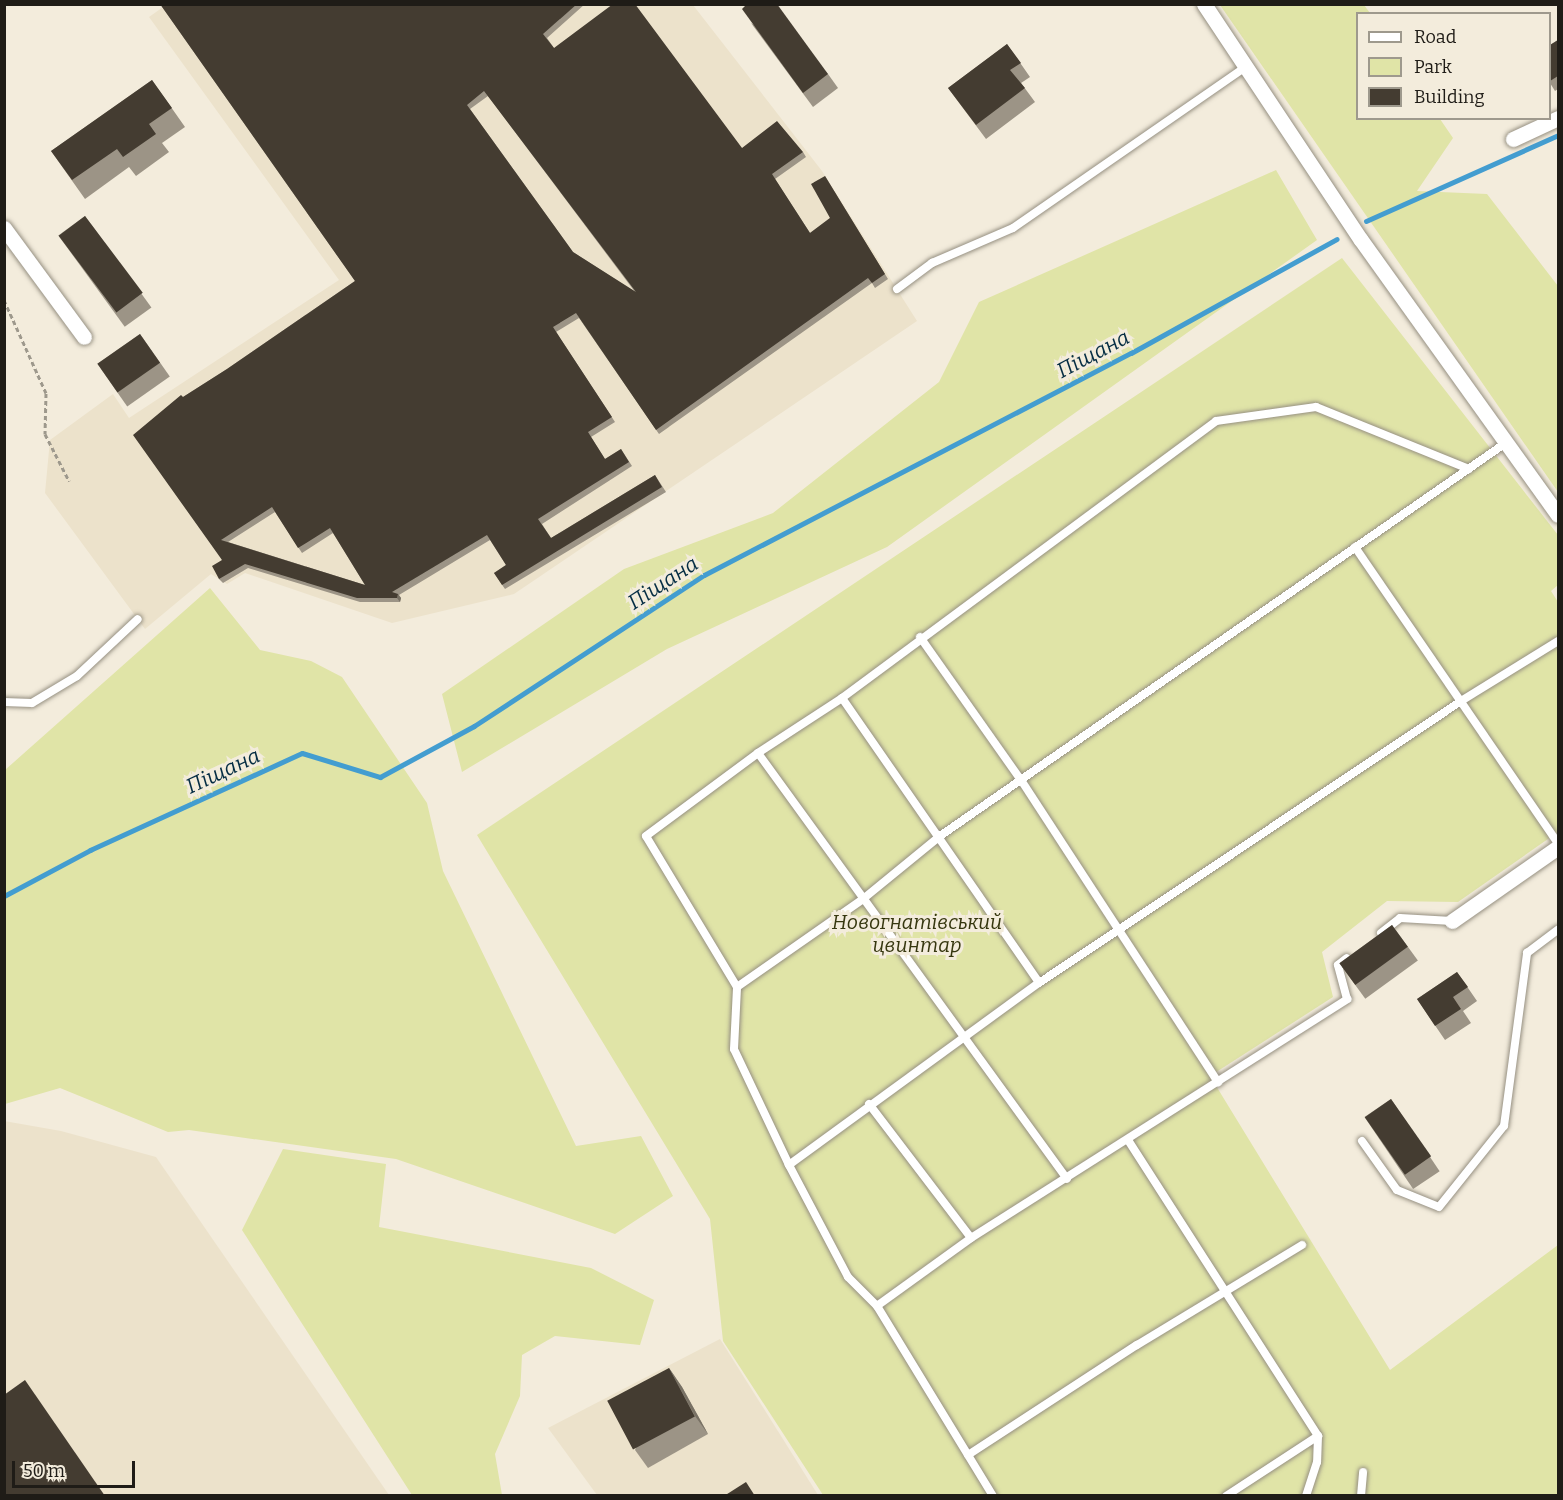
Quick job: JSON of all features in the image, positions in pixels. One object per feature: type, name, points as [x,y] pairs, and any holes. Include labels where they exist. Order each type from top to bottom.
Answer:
[{"type":"street","points":[[1204,4],[1361,240],[1508,442],[1558,515]]},
{"type":"street","points":[[1513,139],[1558,117]]},
{"type":"street","points":[[4,228],[84,337]]},
{"type":"street","points":[[1452,921],[1558,845]]},
{"type":"lane","points":[[897,289],[932,263],[1013,228],[1247,66]]},
{"type":"lane","points":[[993,1496],[877,1306],[848,1277],[789,1165],[734,1049],[737,987],[646,836],[758,753],[842,698],[920,637],[1216,421],[1316,407],[1469,469]]},
{"type":"lane","points":[[737,987],[863,899],[940,837],[1508,442]]},
{"type":"lane","points":[[1355,547],[1558,845]]},
{"type":"lane","points":[[4,702],[32,703],[77,676],[138,619]]},
{"type":"lane","points":[[920,637],[1021,780],[1218,1082]]},
{"type":"lane","points":[[789,1165],[868,1104],[1039,983],[1461,701],[1558,641]]},
{"type":"lane","points":[[842,698],[1039,983]]},
{"type":"lane","points":[[758,753],[1067,1179]]},
{"type":"lane","points":[[1374,938],[1400,918],[1452,921]]},
{"type":"lane","points":[[1362,1141],[1397,1190],[1439,1206],[1504,1126],[1527,953],[1558,930]]},
{"type":"lane","points":[[877,1306],[970,1238],[1067,1179],[1347,999],[1338,965],[1356,952]]},
{"type":"lane","points":[[868,1104],[970,1238]]},
{"type":"lane","points":[[1128,1140],[1318,1436],[1317,1462],[1306,1496]]},
{"type":"lane","points":[[968,1455],[1225,1290],[1302,1245]]},
{"type":"lane","points":[[1226,1496],[1318,1436]]},
{"type":"lane","points":[[1361,1496],[1363,1472]]},
{"type":"path","points":[[4,300],[46,393],[45,434],[69,481]]},
{"type":"shaded area","points":[[166,5],[693,5],[822,171],[917,321],[514,594],[392,623],[245,573],[227,584],[211,574],[145,629],[45,493],[50,440],[113,394],[129,418],[339,280],[149,17]]},
{"type":"shaded area","points":[[4,1121],[61,1131],[156,1157],[389,1495],[5,1495]]},
{"type":"shaded area","points":[[720,1339],[818,1495],[597,1495],[548,1428]]},
{"type":"green space","points":[[1220,5],[1364,5],[1369,12],[1356,12],[1356,120],[1441,120],[1453,138],[1417,191],[1487,194],[1558,286],[1558,492]]},
{"type":"green space","points":[[1276,170],[1317,240],[887,547],[667,649],[462,772],[442,694],[624,569],[773,513],[939,382],[979,302]]},
{"type":"green space","name":"Новогнатівський цвинтар","points":[[1342,258],[1558,535],[1558,585],[1551,591],[1558,602],[1558,832],[1458,902],[1387,901],[1322,952],[1333,997],[1210,1076],[1390,1370],[1558,1245],[1558,1495],[823,1495],[723,1341],[710,1219],[477,835]]},
{"type":"green space","points":[[210,588],[260,650],[311,661],[342,677],[427,803],[443,871],[576,1146],[641,1136],[673,1196],[615,1234],[396,1159],[189,1130],[168,1132],[60,1088],[5,1104],[5,770]]},
{"type":"green space","points":[[283,1149],[386,1164],[379,1227],[591,1268],[654,1300],[640,1345],[555,1336],[522,1355],[520,1396],[495,1454],[502,1495],[412,1495],[242,1230]]},
{"type":"building","points":[[160,4],[577,4],[543,34],[554,48],[613,4],[635,4],[742,148],[777,121],[803,152],[772,174],[810,233],[830,218],[811,184],[825,176],[885,274],[872,283],[868,278],[656,430],[576,313],[553,327],[612,417],[588,432],[605,459],[621,449],[629,462],[538,519],[551,538],[655,475],[662,487],[502,585],[494,573],[506,565],[487,535],[392,592],[398,594],[397,598],[357,598],[245,564],[219,579],[212,566],[222,560],[133,435],[181,395],[183,397],[227,369],[355,281]],"holes":[[[484,91],[636,292],[573,252],[467,105]],[[272,507],[298,548],[330,528],[365,585],[221,540]]]},
{"type":"building","points":[[747,4],[777,4],[828,74],[803,93],[742,9]]},
{"type":"building","points":[[1558,40],[1558,76],[1551,80],[1551,44]]},
{"type":"building","points":[[1007,44],[1021,63],[1010,70],[1025,88],[976,125],[948,88]]},
{"type":"building","points":[[152,80],[172,108],[149,124],[156,134],[123,157],[117,149],[72,180],[51,151]]},
{"type":"building","points":[[85,216],[143,293],[116,313],[59,236]]},
{"type":"building","points":[[140,334],[160,363],[117,392],[97,364]]},
{"type":"building","points":[[1392,925],[1408,947],[1355,985],[1339,963]]},
{"type":"building","points":[[1457,972],[1468,987],[1453,997],[1461,1009],[1435,1026],[1417,999]]},
{"type":"building","points":[[1391,1099],[1431,1156],[1405,1175],[1365,1117]]},
{"type":"building","points":[[669,1368],[695,1417],[633,1449],[607,1401]]},
{"type":"building","points":[[25,1380],[105,1496],[4,1496],[4,1395]]},
{"type":"building","points":[[746,1482],[755,1496],[724,1496]]},
{"type":"waterway","name":"Піщана","points":[[1366,221],[1558,135]]},
{"type":"waterway","name":"Піщана","points":[[4,896],[90,850],[302,753],[380,777],[474,726],[704,575],[1131,353],[1337,239]]}]
